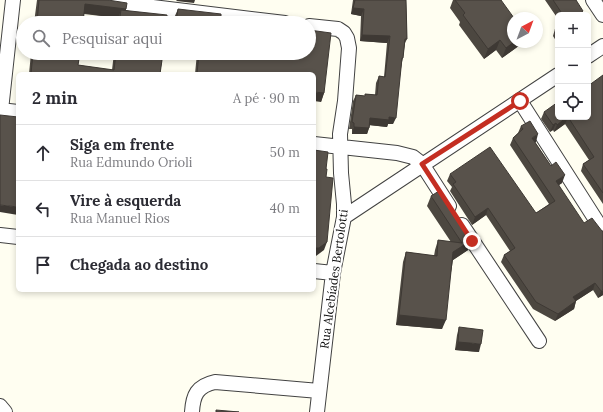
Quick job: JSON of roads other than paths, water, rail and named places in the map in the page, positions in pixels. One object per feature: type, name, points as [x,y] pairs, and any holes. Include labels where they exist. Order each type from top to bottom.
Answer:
[{"type":"street","points":[[13,0],[1,110],[16,112]]},
{"type":"street","points":[[95,0],[198,6],[249,16]]},
{"type":"street","points":[[593,0],[603,15]]},
{"type":"street","name":"Rua Alcebíades Bertolotti","points":[[316,27],[338,29],[344,33],[347,38],[349,48],[340,147],[344,217],[333,273],[317,412]]},
{"type":"street","points":[[591,54],[603,46]]},
{"type":"street","points":[[344,217],[422,164],[555,78]]},
{"type":"street","points":[[520,101],[603,231]]},
{"type":"street","points":[[316,144],[397,152],[413,157],[422,164],[539,341]]},
{"type":"street","points":[[0,235],[16,237]]},
{"type":"street","points":[[316,271],[333,273]]},
{"type":"street","points":[[192,412],[196,393],[201,387],[215,382],[319,392]]},
{"type":"street","points":[[0,406],[5,412]]}]
